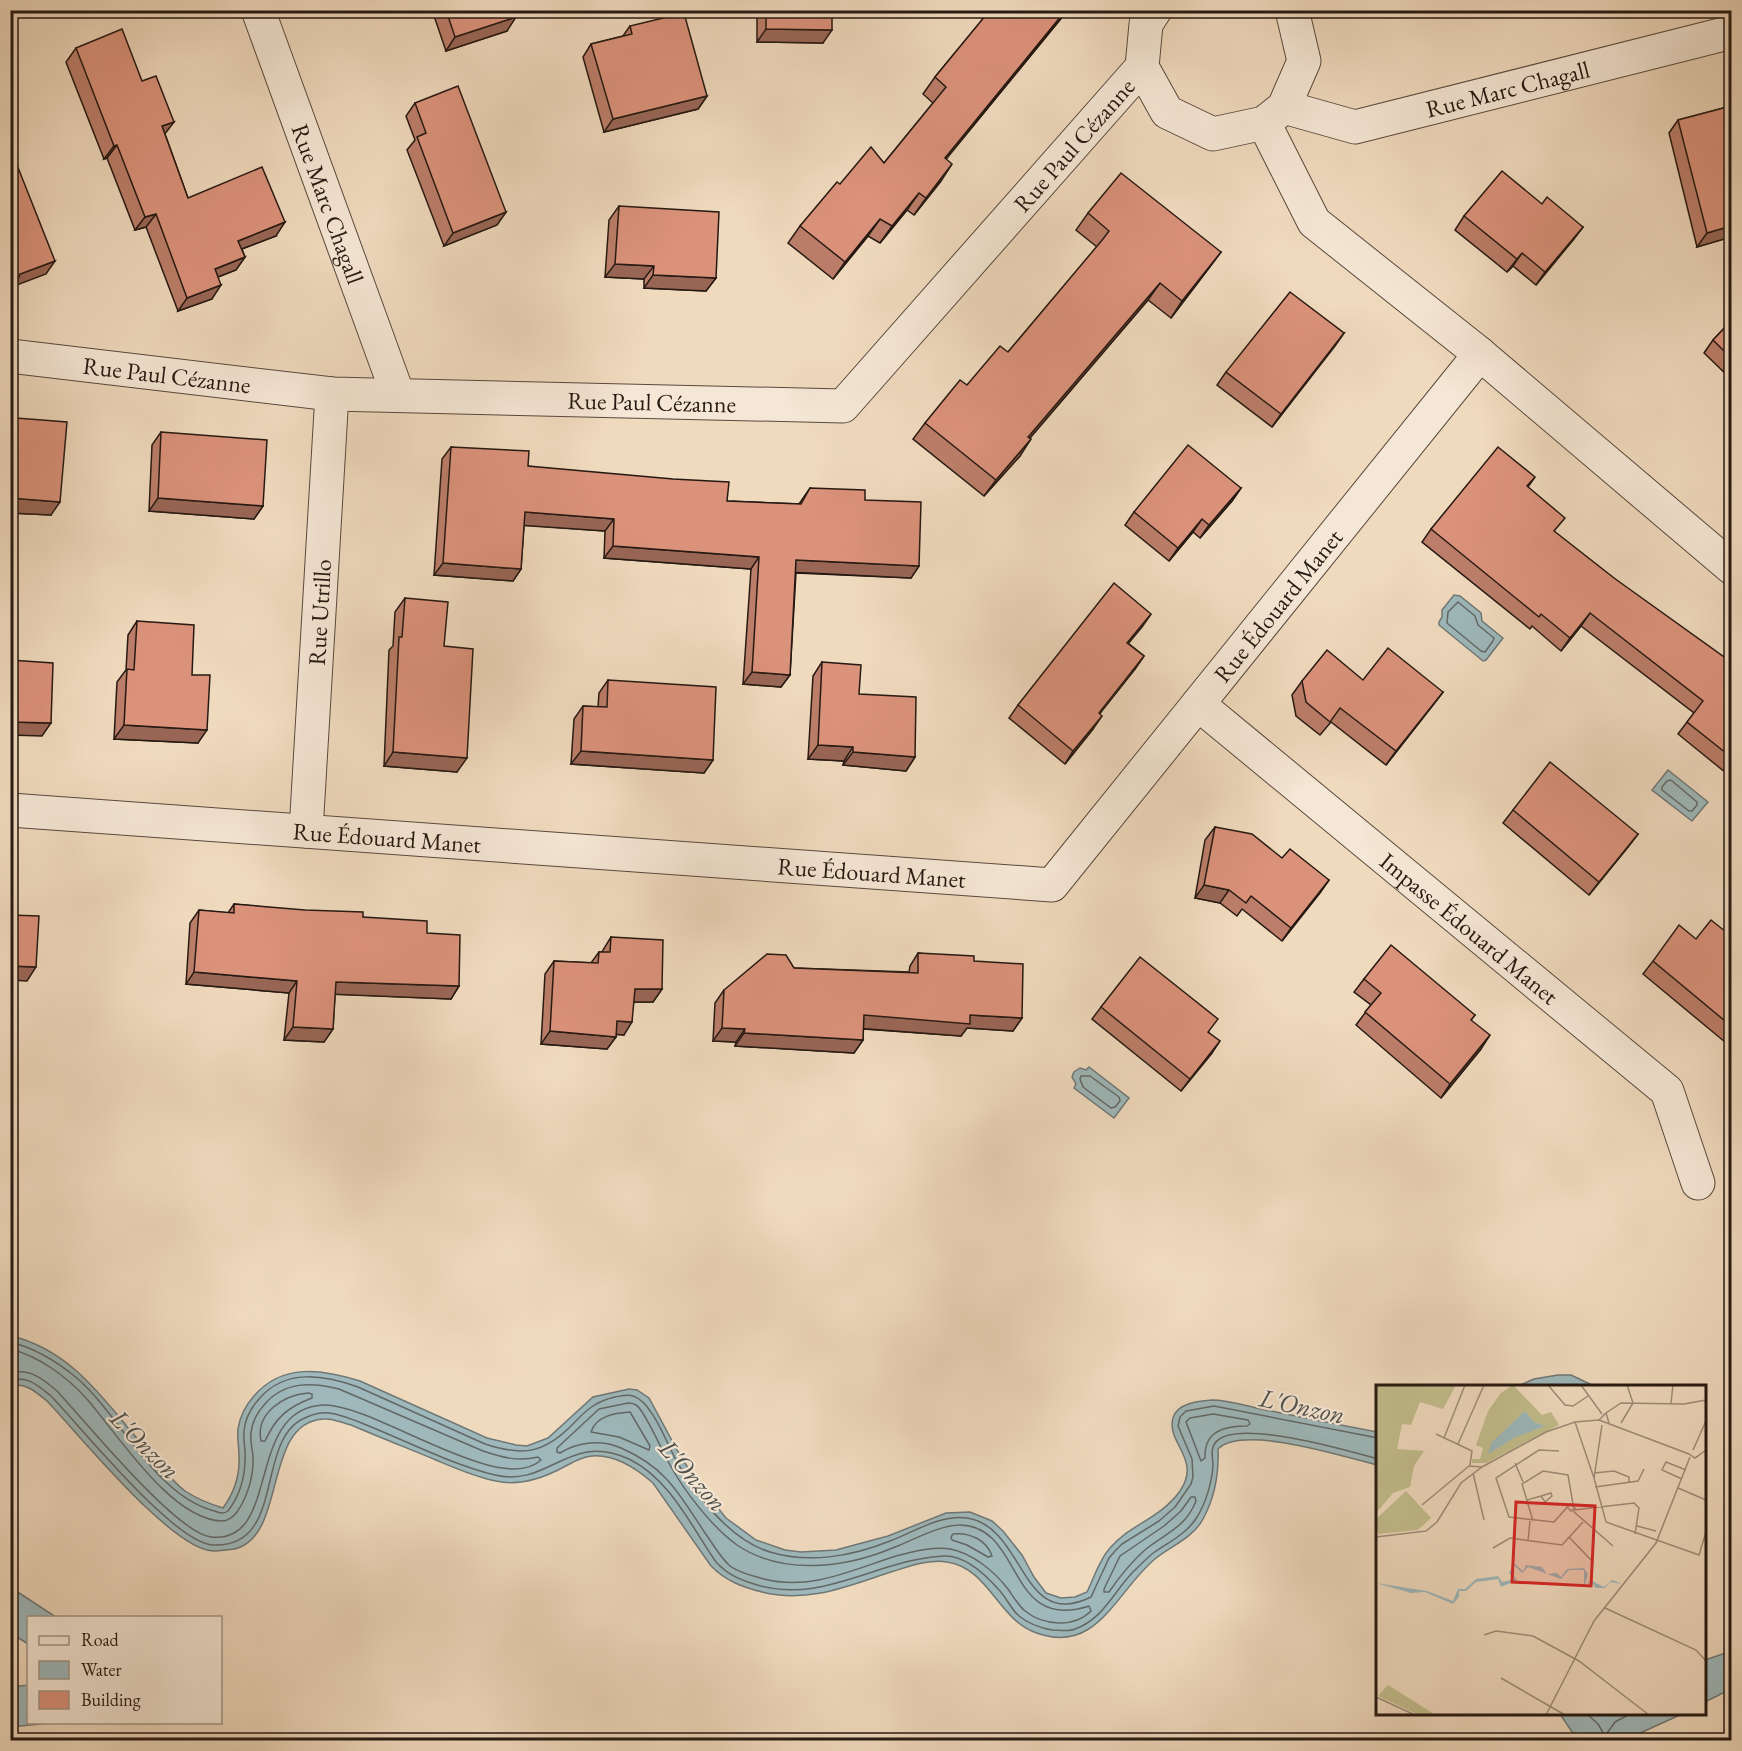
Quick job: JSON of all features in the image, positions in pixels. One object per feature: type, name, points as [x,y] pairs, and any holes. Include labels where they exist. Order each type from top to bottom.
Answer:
[{"type":"street","name":"Rue Marc Chagall","points":[[258,10],[398,395]]},
{"type":"street","points":[[1155,10],[1146,24],[1142,67],[1167,112],[1213,134],[1274,115],[1304,61],[1292,10]]},
{"type":"street","name":"Rue Marc Chagall","points":[[1274,115],[1356,127],[1731,32]]},
{"type":"street","name":"Rue Paul Cézanne","points":[[10,356],[332,394],[843,406],[1142,67]]},
{"type":"street","points":[[1274,115],[1314,222],[1480,354],[1731,567]]},
{"type":"street","name":"Rue Édouard Manet","points":[[10,810],[1052,885],[1480,354]]},
{"type":"street","name":"Rue Utrillo","points":[[306,831],[332,394]]},
{"type":"street","name":"Impasse Édouard Manet","points":[[1198,704],[1666,1091],[1698,1183]]},
{"type":"water","points":[[1454,595],[1460,596],[1481,613],[1482,621],[1503,638],[1486,660],[1483,661],[1439,625],[1442,610]]},
{"type":"water","points":[[1668,770],[1708,802],[1692,821],[1652,790]]},
{"type":"water","points":[[1089,1067],[1129,1098],[1114,1118],[1074,1088],[1076,1084],[1072,1077],[1074,1072],[1080,1068],[1086,1070]]},
{"type":"water","name":"L'Onzon","points":[[11,1336],[55,1355],[74,1369],[107,1403],[176,1484],[194,1496],[223,1508],[237,1477],[238,1429],[243,1411],[265,1385],[290,1374],[317,1372],[360,1381],[487,1438],[527,1446],[548,1438],[593,1397],[629,1389],[637,1390],[649,1398],[682,1459],[705,1492],[726,1518],[756,1540],[785,1550],[801,1552],[836,1550],[888,1536],[946,1513],[970,1512],[992,1521],[1003,1531],[1022,1555],[1046,1593],[1061,1598],[1075,1597],[1087,1592],[1110,1548],[1126,1533],[1163,1509],[1180,1491],[1186,1480],[1186,1460],[1172,1427],[1175,1413],[1184,1406],[1201,1401],[1224,1401],[1376,1432],[1376,1465],[1319,1450],[1271,1441],[1231,1442],[1218,1449],[1217,1476],[1213,1494],[1199,1526],[1141,1572],[1104,1617],[1090,1628],[1074,1636],[1056,1637],[1034,1632],[1022,1625],[973,1574],[961,1566],[947,1562],[934,1561],[920,1564],[845,1587],[796,1596],[762,1592],[741,1586],[722,1576],[711,1566],[653,1483],[632,1468],[609,1457],[588,1457],[539,1478],[522,1482],[504,1482],[465,1472],[331,1419],[305,1425],[292,1438],[283,1457],[264,1521],[253,1538],[238,1548],[215,1551],[197,1546],[176,1533],[152,1513],[127,1489],[47,1401],[33,1390],[16,1385],[11,1391]]},
{"type":"water","points":[[1571,1375],[1592,1385],[1520,1385],[1534,1379]]},
{"type":"water","points":[[10,1587],[54,1616],[27,1616],[27,1643],[11,1633]]},
{"type":"water","points":[[1731,1651],[1731,1689],[1706,1702],[1706,1660]]},
{"type":"water","points":[[27,1685],[27,1724],[40,1724],[11,1727],[11,1687]]},
{"type":"water","points":[[1561,1715],[1680,1715],[1625,1740],[1585,1740],[1572,1732]]},
{"type":"building","points":[[446,10],[514,10],[516,17],[455,37]]},
{"type":"building","points":[[766,10],[832,10],[832,30],[766,29]]},
{"type":"building","points":[[990,10],[1066,10],[945,158],[952,164],[926,198],[919,193],[892,226],[880,219],[845,262],[800,226],[837,182],[840,184],[871,147],[884,163],[946,87],[935,77]]},
{"type":"building","points":[[684,13],[707,96],[613,119],[591,44],[632,34],[630,26]]},
{"type":"building","points":[[122,29],[142,81],[156,76],[174,122],[162,126],[188,198],[262,167],[285,222],[238,241],[245,257],[215,269],[221,285],[187,298],[156,214],[145,217],[117,145],[114,146],[76,48]]},
{"type":"building","points":[[458,86],[506,212],[453,233],[417,137],[426,133],[415,103]]},
{"type":"building","points":[[1731,106],[1731,226],[1707,233],[1678,120]]},
{"type":"building","points":[[17,165],[55,261],[20,274],[15,287],[10,285],[10,167]]},
{"type":"building","points":[[1502,171],[1542,204],[1547,197],[1583,227],[1545,272],[1522,253],[1517,259],[1464,216]]},
{"type":"building","points":[[1121,173],[1221,252],[1182,301],[1160,283],[1028,437],[1031,439],[996,480],[925,423],[960,380],[967,385],[1000,346],[1008,352],[1103,239],[1109,231],[1088,213]]},
{"type":"building","points":[[619,206],[719,212],[716,278],[653,275],[654,266],[615,264]]},
{"type":"building","points":[[1290,292],[1344,333],[1281,414],[1226,372]]},
{"type":"building","points":[[1731,321],[1731,358],[1713,340]]},
{"type":"building","points":[[16,418],[67,422],[60,502],[10,498],[10,439],[14,439]]},
{"type":"building","points":[[161,432],[267,440],[263,506],[158,498]]},
{"type":"building","points":[[1188,445],[1241,488],[1209,525],[1202,519],[1178,548],[1134,512]]},
{"type":"building","points":[[451,447],[529,451],[528,466],[729,482],[727,501],[801,504],[810,488],[865,490],[865,500],[921,502],[919,566],[796,560],[790,675],[752,672],[759,557],[613,546],[614,519],[525,512],[521,569],[443,563]]},
{"type":"building","points":[[1498,447],[1535,477],[1527,486],[1565,518],[1554,531],[1614,578],[1731,662],[1729,668],[1731,670],[1731,757],[1687,722],[1703,701],[1590,613],[1570,638],[1541,614],[1539,617],[1431,529]]},
{"type":"building","points":[[1114,583],[1151,614],[1127,643],[1144,656],[1099,713],[1102,716],[1073,751],[1018,705]]},
{"type":"building","points":[[405,598],[448,602],[444,646],[473,649],[467,758],[393,752],[399,637],[402,637]]},
{"type":"building","points":[[137,621],[194,625],[192,675],[210,675],[207,730],[124,725],[127,669],[134,670]]},
{"type":"building","points":[[1388,648],[1443,692],[1396,751],[1340,708],[1330,722],[1306,702],[1302,681],[1327,650],[1363,680]]},
{"type":"building","points":[[10,660],[53,663],[51,723],[10,722]]},
{"type":"building","points":[[822,662],[861,665],[859,694],[916,697],[915,757],[853,752],[853,747],[818,745]]},
{"type":"building","points":[[608,680],[716,687],[713,760],[581,751],[583,706],[607,707]]},
{"type":"building","points":[[1550,762],[1638,834],[1599,882],[1513,810]]},
{"type":"building","points":[[1215,827],[1252,834],[1282,858],[1290,849],[1329,880],[1291,928],[1251,896],[1246,903],[1229,890],[1204,885]]},
{"type":"building","points":[[234,904],[363,912],[363,917],[427,921],[427,933],[460,935],[459,986],[336,982],[333,1029],[293,1027],[297,981],[194,972],[199,910],[234,913]]},
{"type":"building","points":[[10,915],[39,916],[36,967],[10,966]]},
{"type":"building","points":[[1711,920],[1731,936],[1731,1026],[1653,961],[1679,925],[1696,939]]},
{"type":"building","points":[[611,937],[663,940],[662,989],[635,989],[632,1022],[617,1021],[616,1037],[550,1031],[554,961],[598,963],[599,952],[610,952]]},
{"type":"building","points":[[1391,945],[1475,1015],[1471,1020],[1490,1035],[1450,1084],[1365,1012],[1381,993],[1364,979]]},
{"type":"building","points":[[918,953],[974,956],[974,961],[1023,964],[1022,1018],[970,1015],[970,1024],[864,1015],[863,1040],[744,1033],[745,1029],[722,1028],[724,990],[767,954],[786,955],[794,968],[918,973]]},
{"type":"building","points":[[1140,957],[1218,1019],[1208,1032],[1220,1041],[1190,1079],[1101,1007]]}]
